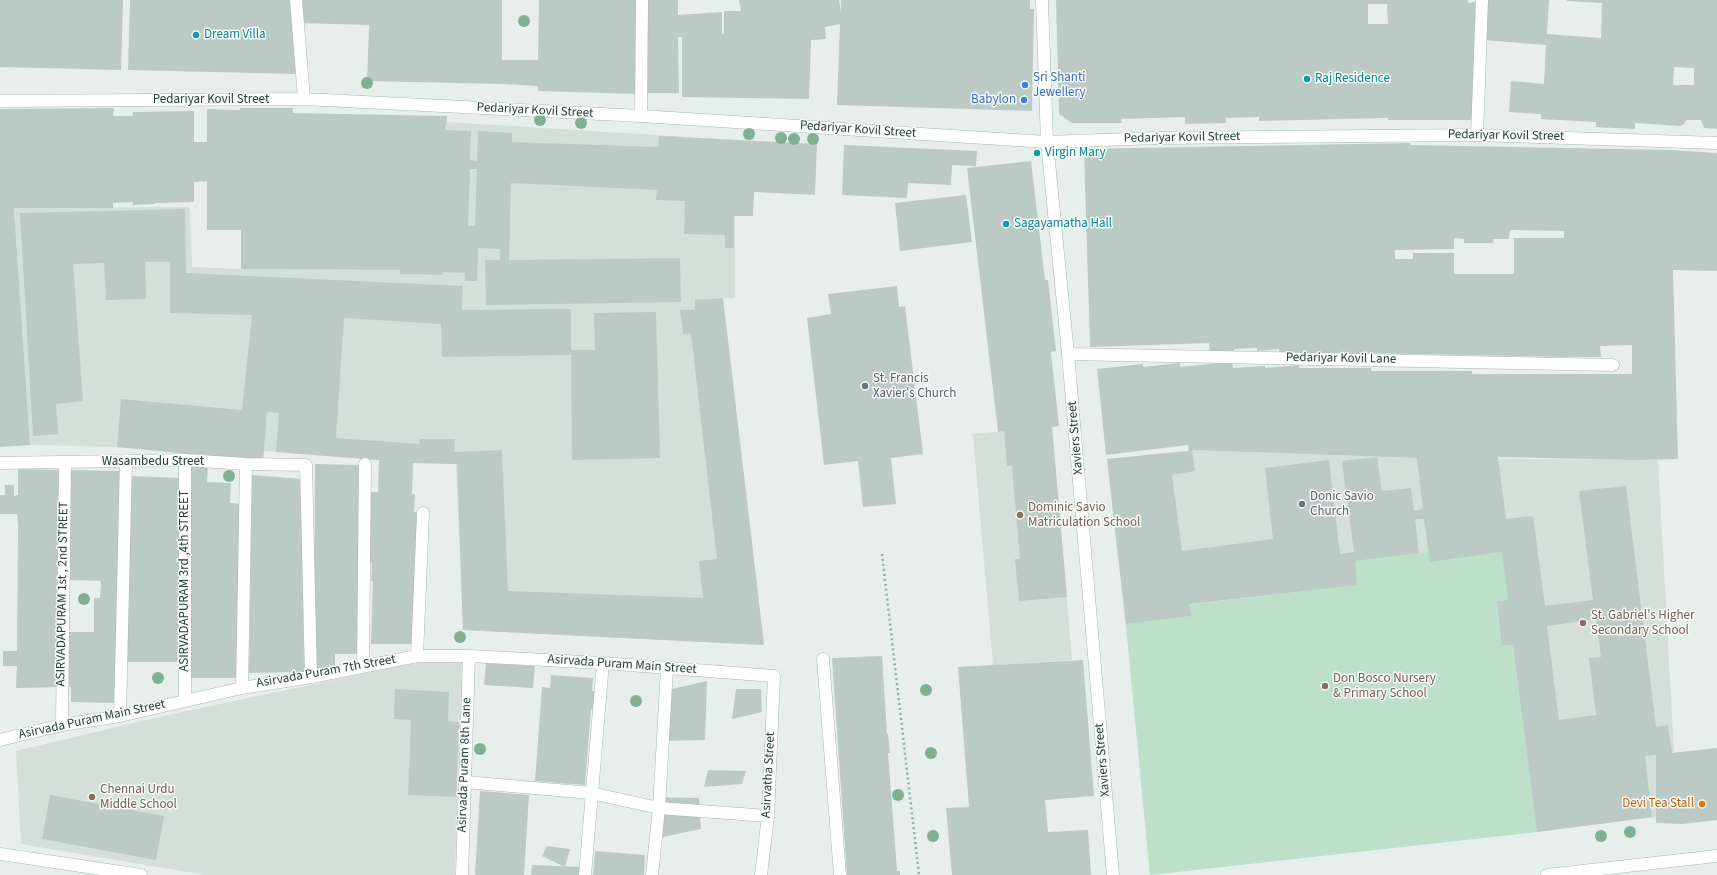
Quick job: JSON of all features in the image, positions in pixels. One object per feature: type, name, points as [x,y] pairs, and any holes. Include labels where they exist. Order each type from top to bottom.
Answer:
[{"type":"street","points":[[296,0],[304,99]]},
{"type":"street","points":[[641,116],[642,0]]},
{"type":"street","name":"Xaviers Street","points":[[1042,0],[1047,142],[1068,354],[1113,875]]},
{"type":"street","points":[[1477,135],[1482,0]]},
{"type":"street","name":"Pedariyar Kovil Street","points":[[0,101],[304,99],[641,116],[1047,142],[1157,138],[1477,135],[1717,143]]},
{"type":"street","name":"Pedariyar Kovil Lane","points":[[1068,354],[1613,365]]},
{"type":"street","points":[[120,716],[126,460]]},
{"type":"street","name":"Wasambedu Street","points":[[0,463],[186,460],[246,464],[306,465],[310,677]]},
{"type":"street","name":"ASIRVADAPURAM 3rd ,4th STREET","points":[[185,701],[186,460]]},
{"type":"street","name":"ASIRVADAPURAM 1st , 2nd STREET","points":[[62,725],[65,463]]},
{"type":"street","points":[[242,688],[246,464]]},
{"type":"street","points":[[363,666],[365,464]]},
{"type":"street","points":[[417,656],[423,513]]},
{"type":"street","name":"Asirvada Puram 7th Street","points":[[185,701],[242,688],[310,677],[417,656],[469,656]]},
{"type":"street","name":"Asirvada Puram Main Street","points":[[469,656],[603,663],[774,676]]},
{"type":"street","name":"Asirvada Puram 8th Lane","points":[[462,875],[469,656]]},
{"type":"street","points":[[823,659],[840,875]]},
{"type":"street","points":[[585,875],[603,663]]},
{"type":"street","points":[[652,875],[659,808],[667,668]]},
{"type":"street","name":"Asirvatha Street","points":[[761,875],[768,816],[774,676]]},
{"type":"street","name":"Asirvada Puram Main Street","points":[[0,740],[62,725],[120,716],[185,701]]},
{"type":"street","points":[[465,782],[591,792],[659,808],[768,816]]},
{"type":"street","points":[[0,854],[141,875]]},
{"type":"street","points":[[1547,875],[1633,870],[1717,856]]},
{"type":"path","points":[[882,554],[919,875]]},
{"type":"shaded area","points":[[447,122],[735,140],[735,298],[723,298],[764,645],[463,630],[456,464],[413,463],[264,451],[263,461],[117,447],[30,445],[14,208],[190,207],[192,267],[241,269],[400,270],[400,274],[443,275]]},
{"type":"shaded area","name":"Dominic Savio Matriculation School","points":[[1052,427],[1072,660],[993,665],[973,434]]},
{"type":"shaded area","name":"Don Bosco Nursery & Primary School","points":[[1192,450],[1417,458],[1658,460],[1674,752],[1656,755],[1656,817],[1537,832],[1150,875],[1128,647],[1107,459]]},
{"type":"shaded area","points":[[435,661],[462,663],[455,875],[206,875],[21,844],[16,751],[163,716],[409,664]]},
{"type":"green space","name":"Don Bosco Nursery & Primary School","points":[[1429,552],[1430,562],[1502,552],[1508,600],[1497,601],[1502,646],[1513,645],[1537,832],[1150,875],[1126,624],[1191,616],[1189,605],[1357,585],[1355,561]]},
{"type":"building","points":[[0,0],[123,0],[121,70],[0,67]]},
{"type":"building","points":[[130,0],[290,0],[298,74],[128,70]]},
{"type":"building","points":[[298,0],[502,0],[502,60],[538,60],[539,0],[639,0],[637,94],[538,91],[538,86],[502,84],[367,81],[369,25],[300,23]]},
{"type":"building","points":[[645,0],[678,0],[678,15],[722,12],[722,34],[724,34],[724,11],[741,11],[739,0],[839,0],[841,13],[841,0],[1030,0],[1030,9],[1034,9],[1032,111],[837,105],[840,24],[825,27],[826,39],[811,40],[809,99],[682,97],[682,37],[678,37],[679,93],[645,93]]},
{"type":"building","points":[[1056,0],[1468,0],[1468,3],[1475,2],[1475,25],[1478,24],[1476,120],[1388,120],[1388,118],[1259,121],[1259,117],[1226,118],[1226,123],[1185,124],[1185,117],[1121,119],[1122,123],[1072,123],[1059,114]],"holes":[[[1368,4],[1387,4],[1388,24],[1368,24]]]},
{"type":"building","points":[[1486,0],[1549,0],[1547,34],[1601,38],[1602,3],[1567,0],[1717,0],[1717,129],[1704,128],[1701,120],[1687,120],[1683,125],[1679,126],[1635,123],[1635,129],[1596,127],[1596,122],[1541,119],[1541,114],[1509,112],[1511,81],[1544,84],[1546,45],[1483,40]],"holes":[[[1674,67],[1694,68],[1694,85],[1673,85]]]},
{"type":"building","points":[[114,108],[113,116],[133,116],[133,112],[194,111],[194,142],[207,142],[207,109],[240,110],[240,108],[293,108],[293,113],[447,116],[446,130],[471,131],[470,160],[477,161],[478,131],[512,133],[512,142],[658,147],[659,136],[817,144],[815,195],[754,192],[753,216],[734,216],[734,248],[725,248],[725,235],[684,234],[685,201],[656,200],[657,190],[511,183],[509,260],[680,258],[681,302],[486,305],[485,260],[500,260],[500,249],[478,248],[477,281],[465,281],[465,273],[443,272],[443,275],[400,274],[400,270],[241,269],[241,230],[207,230],[207,181],[194,182],[194,202],[133,205],[133,202],[113,203],[113,208],[14,208],[30,445],[0,447],[0,109]],"holes":[[[470,169],[477,169],[475,226],[468,226]]]},
{"type":"building","points":[[1410,143],[1410,145],[1670,150],[1717,153],[1717,271],[1673,270],[1678,459],[1635,460],[1498,457],[1506,519],[1533,516],[1545,606],[1593,600],[1579,491],[1626,486],[1656,727],[1668,725],[1672,753],[1717,748],[1717,820],[1682,824],[1656,823],[1656,755],[1645,756],[1652,817],[1537,832],[1513,645],[1502,646],[1497,601],[1508,600],[1502,552],[1430,562],[1424,519],[1415,519],[1419,553],[1355,561],[1357,585],[1189,604],[1191,616],[1126,624],[1107,459],[1189,451],[1188,445],[1106,455],[1097,369],[1143,364],[1143,367],[1180,363],[1180,367],[1232,362],[1233,368],[1265,366],[1265,368],[1299,365],[1299,368],[1371,368],[1371,371],[1472,371],[1472,374],[1632,374],[1632,345],[1600,346],[1601,357],[1360,353],[1360,356],[1280,356],[1279,349],[1257,351],[1257,348],[1234,349],[1234,351],[1210,353],[1209,343],[1090,347],[1084,149]],"holes":[[[1510,230],[1564,231],[1564,238],[1514,238],[1514,274],[1454,274],[1454,253],[1413,253],[1413,259],[1395,259],[1395,250],[1454,249],[1454,238],[1464,239],[1464,243],[1494,243],[1493,239],[1509,239]],[[1192,450],[1417,458],[1423,509],[1414,511],[1411,488],[1382,491],[1377,457],[1342,461],[1354,552],[1340,554],[1329,460],[1265,468],[1273,539],[1182,551],[1172,475],[1195,471]],[[1596,619],[1601,657],[1589,658],[1596,715],[1559,720],[1547,626]]]},
{"type":"building","points":[[844,145],[977,151],[976,166],[952,165],[951,185],[908,183],[907,198],[842,195]]},
{"type":"building","points":[[1031,161],[1045,280],[1048,280],[1056,351],[1051,352],[1059,426],[1052,427],[1067,597],[1019,601],[1015,559],[1020,559],[1012,466],[1007,466],[1004,431],[998,432],[967,168]]},
{"type":"building","points":[[966,195],[972,242],[900,251],[895,203]]},
{"type":"building","points":[[185,209],[186,273],[463,286],[462,310],[571,309],[571,350],[595,350],[594,313],[656,312],[660,458],[572,460],[571,355],[442,357],[441,324],[344,318],[336,438],[419,444],[420,439],[455,439],[454,452],[502,450],[508,591],[703,598],[699,561],[717,559],[691,333],[683,334],[680,310],[695,310],[695,300],[723,298],[764,645],[463,630],[457,464],[413,463],[412,494],[415,494],[414,512],[419,513],[415,644],[371,644],[373,581],[371,581],[372,563],[367,563],[371,492],[378,492],[379,460],[276,452],[279,413],[267,412],[263,461],[117,447],[121,399],[242,410],[252,315],[170,313],[170,262],[145,262],[146,299],[106,300],[104,263],[73,264],[83,401],[56,404],[58,434],[33,436],[20,213]]},
{"type":"building","name":"St. Francis Xavier's Church","points":[[897,286],[899,307],[905,306],[923,454],[891,458],[896,504],[863,507],[858,461],[824,465],[807,318],[831,314],[828,294]]},
{"type":"building","points":[[315,464],[361,465],[360,654],[335,654],[335,669],[314,671]]},
{"type":"building","points":[[191,466],[208,467],[207,482],[231,483],[230,503],[241,504],[238,678],[188,678]]},
{"type":"building","points":[[18,469],[62,470],[62,510],[58,510],[57,526],[62,527],[61,687],[16,688],[17,666],[3,666],[3,651],[17,651],[18,526],[17,514],[0,514],[0,495],[5,495],[5,485],[14,485],[14,496],[18,495]]},
{"type":"building","points":[[68,470],[121,471],[119,582],[117,581],[116,632],[118,632],[117,703],[71,702],[71,687],[65,687],[65,632],[94,632],[94,598],[100,598],[101,581],[67,580]]},
{"type":"building","points":[[252,475],[302,479],[304,672],[249,673]]},
{"type":"building","points":[[130,476],[184,478],[180,662],[127,662]]},
{"type":"building","points":[[882,656],[887,734],[890,753],[888,753],[897,871],[900,871],[900,875],[847,875],[832,658]]},
{"type":"building","points":[[1083,660],[1094,796],[1045,800],[1048,832],[1088,830],[1091,875],[952,875],[946,808],[969,807],[958,667]]},
{"type":"building","points":[[486,663],[535,666],[533,688],[484,685]]},
{"type":"building","points":[[551,675],[593,678],[592,691],[596,691],[595,710],[591,709],[585,785],[535,781],[542,687],[550,688]]},
{"type":"building","points":[[707,681],[705,740],[667,741],[672,689]]},
{"type":"building","points":[[395,689],[449,692],[448,721],[459,722],[456,797],[408,795],[411,720],[394,719]]},
{"type":"building","points":[[736,689],[761,689],[762,712],[732,719]]},
{"type":"building","points":[[708,770],[746,771],[742,784],[704,787]]},
{"type":"building","points":[[480,791],[529,795],[524,875],[475,875]]},
{"type":"building","points":[[50,795],[164,816],[156,860],[42,839]]},
{"type":"building","points":[[655,797],[699,798],[701,829],[663,837]]},
{"type":"building","points":[[547,846],[570,849],[565,867],[542,856]]},
{"type":"building","points":[[595,851],[645,855],[644,875],[593,875]]},
{"type":"building","points":[[532,865],[580,867],[579,875],[531,875]]},
{"type":"place","name":"Dream Villa","points":[[196,35]]},
{"type":"place","name":"Raj Residence","points":[[1307,79]]},
{"type":"place","name":"Sri Shanti Jewellery","points":[[1025,85]]},
{"type":"place","name":"Babylon","points":[[1024,100]]},
{"type":"place","name":"Virgin Mary","points":[[1037,153]]},
{"type":"place","name":"Sagayamatha Hall","points":[[1006,224]]},
{"type":"place","name":"St. Francis Xavier's Church","points":[[865,386]]},
{"type":"place","name":"Donic Savio Church","points":[[1302,504]]},
{"type":"place","name":"Dominic Savio Matriculation School","points":[[1020,515]]},
{"type":"place","name":"St. Gabriel's Higher Secondary School","points":[[1583,623]]},
{"type":"place","name":"Don Bosco Nursery & Primary School","points":[[1325,686]]},
{"type":"place","name":"Chennai Urdu Middle School","points":[[92,797]]},
{"type":"place","name":"Devi Tea Stall","points":[[1702,804]]}]
